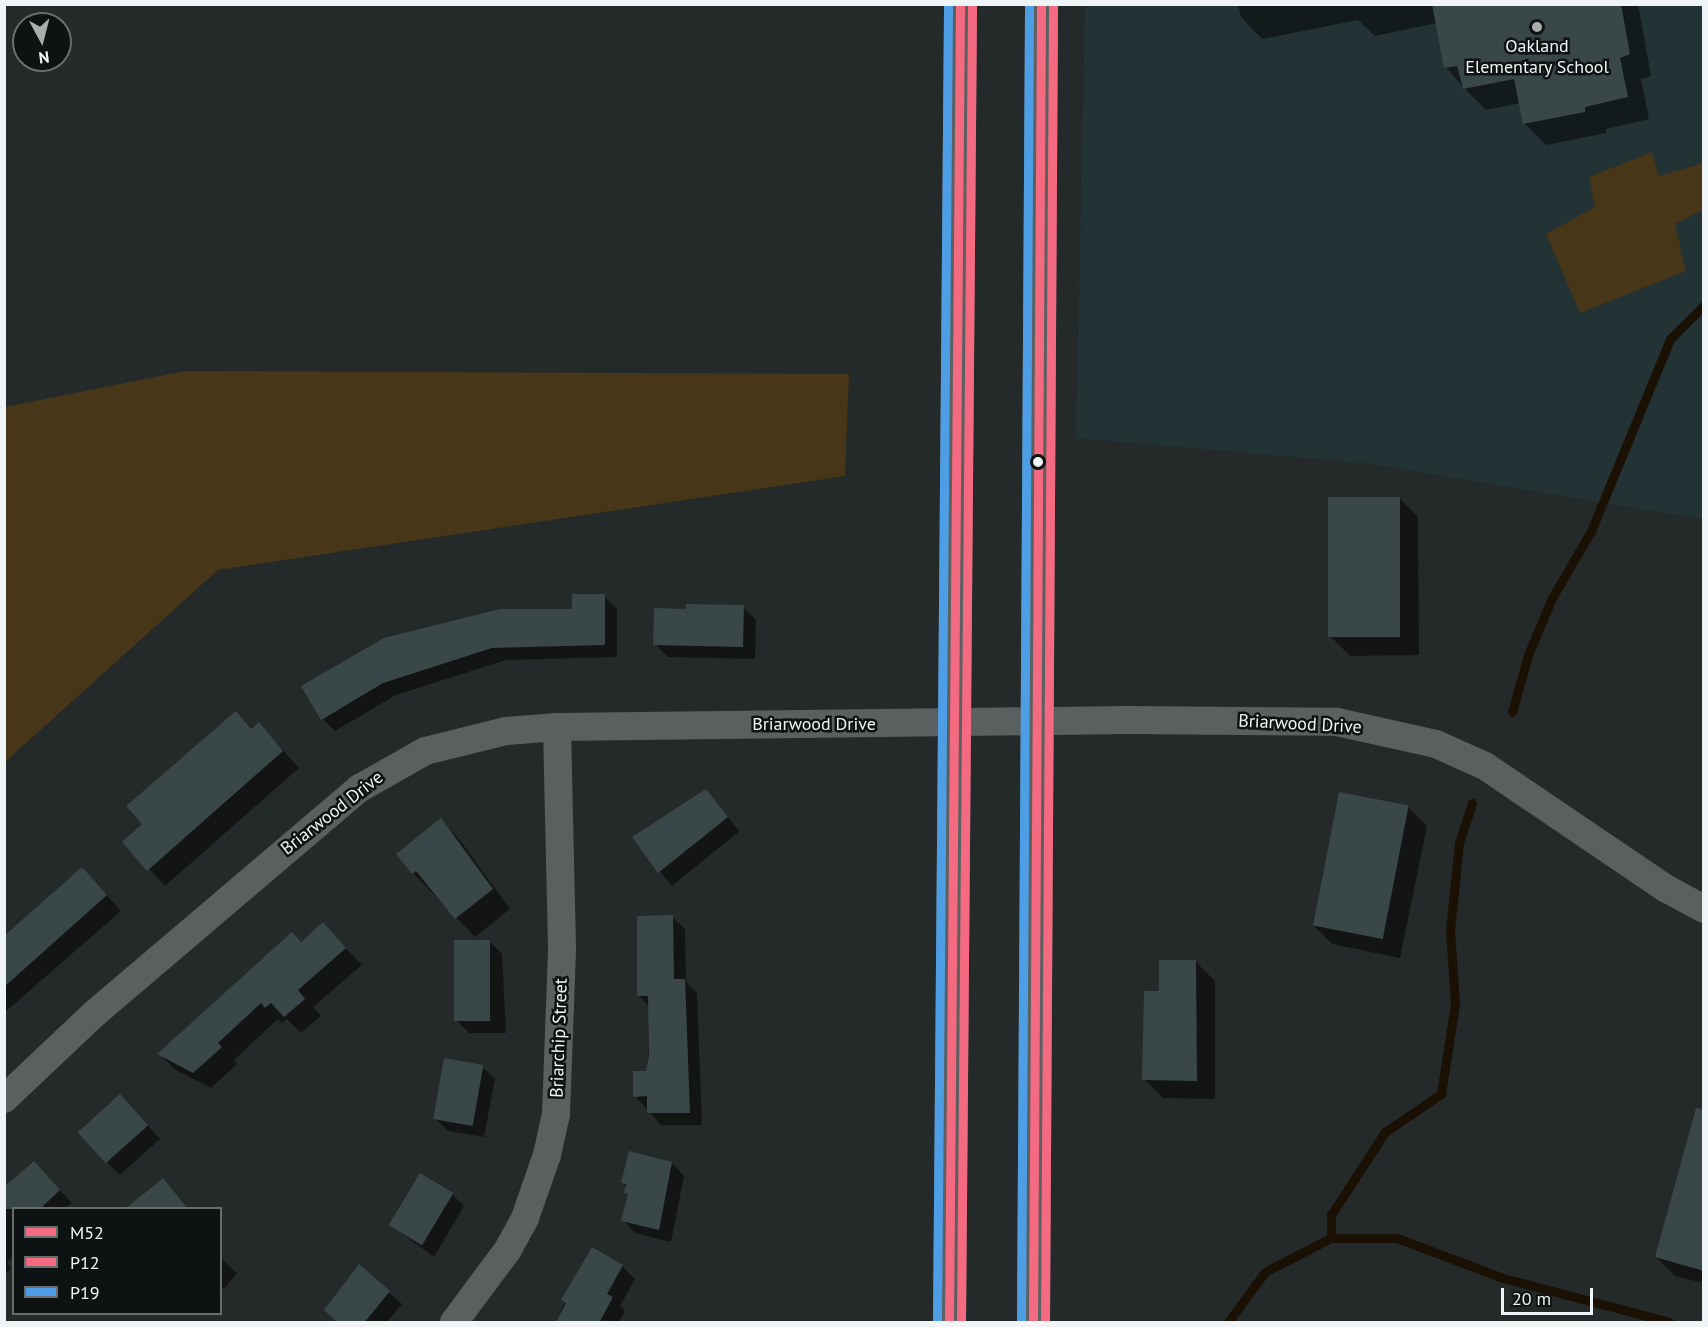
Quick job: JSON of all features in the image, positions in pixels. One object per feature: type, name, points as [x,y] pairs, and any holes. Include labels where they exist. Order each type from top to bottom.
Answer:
[{"type":"main road","points":[[949,1323],[956,723],[960,4]]},
{"type":"main road","points":[[1033,1323],[1041,4]]},
{"type":"street","name":"Briarwood Drive","points":[[4,1099],[94,1014],[360,788],[405,761],[453,742],[506,731],[557,726],[1337,722],[1436,744],[1508,779],[1667,889],[1704,909]]},
{"type":"street","name":"Briarchip Street","points":[[454,1323],[507,1251],[525,1218],[547,1155],[556,1114],[562,948],[557,726]]},
{"type":"shaded area","points":[[1085,5],[1703,5],[1703,519],[1363,463],[1076,438]]},
{"type":"shaded area","points":[[1652,152],[1659,176],[1703,163],[1703,210],[1675,224],[1686,271],[1580,313],[1546,234],[1595,207],[1589,177]]},
{"type":"shaded area","points":[[185,371],[849,374],[845,476],[218,570],[5,762],[5,407]]},
{"type":"building","points":[[1432,4],[1621,4],[1630,54],[1620,58],[1628,97],[1585,107],[1585,112],[1523,124],[1514,79],[1463,89],[1457,66],[1444,68]]},
{"type":"building","points":[[1328,497],[1400,497],[1400,637],[1328,637]]},
{"type":"building","points":[[572,594],[605,594],[605,645],[492,648],[383,683],[321,720],[301,686],[384,638],[500,609],[572,609]]},
{"type":"building","points":[[686,604],[744,605],[743,647],[653,645],[654,608],[686,609]]},
{"type":"building","points":[[236,711],[251,729],[259,722],[283,751],[147,871],[122,842],[142,824],[126,806]]},
{"type":"building","points":[[706,789],[728,817],[658,873],[632,837]]},
{"type":"building","points":[[1339,792],[1409,806],[1383,939],[1313,926]]},
{"type":"building","points":[[441,818],[493,889],[455,919],[416,871],[412,874],[396,854]]},
{"type":"building","points":[[82,867],[107,895],[4,987],[4,936]]},
{"type":"building","points":[[673,915],[674,979],[685,979],[690,1113],[647,1113],[647,1096],[633,1097],[633,1071],[646,1071],[649,1056],[648,996],[637,996],[637,916]]},
{"type":"building","points":[[323,922],[346,948],[298,990],[305,999],[284,1017],[271,1003],[265,1008],[261,1003],[218,1043],[222,1047],[193,1073],[157,1054],[292,932],[301,942]]},
{"type":"building","points":[[454,940],[490,940],[490,1021],[454,1021]]},
{"type":"building","points":[[1159,960],[1196,960],[1197,1081],[1142,1080],[1144,991],[1159,991]]},
{"type":"building","points":[[444,1058],[483,1065],[473,1126],[433,1119]]},
{"type":"building","points":[[120,1094],[148,1125],[106,1163],[78,1132]]},
{"type":"building","points":[[1696,1108],[1704,1109],[1704,1271],[1655,1257]]},
{"type":"building","points":[[629,1151],[672,1162],[659,1230],[621,1221],[628,1194],[624,1193],[626,1184],[621,1183]]},
{"type":"building","points":[[34,1161],[60,1190],[42,1207],[4,1209],[4,1187]]},
{"type":"building","points":[[420,1173],[453,1193],[422,1245],[389,1225]]},
{"type":"building","points":[[163,1178],[186,1207],[127,1207]]},
{"type":"building","points":[[592,1247],[623,1265],[607,1294],[613,1297],[599,1323],[555,1323],[566,1303],[561,1300]]},
{"type":"building","points":[[359,1264],[390,1291],[364,1323],[338,1323],[324,1310]]},
{"type":"waterway","points":[[1512,712],[1528,655],[1552,598],[1591,531],[1670,339],[1704,305]]},
{"type":"waterway","points":[[1228,1322],[1265,1272],[1331,1238],[1331,1215],[1385,1132],[1441,1094],[1455,1004],[1450,930],[1459,843],[1472,803]]},
{"type":"waterway","points":[[1331,1238],[1397,1238],[1503,1278],[1669,1322]]},
{"type":"transit line","name":"P19","points":[[937,1322],[948,4]]},
{"type":"transit line","name":"M52","points":[[949,1322],[960,4]]},
{"type":"transit line","name":"P12","points":[[961,1322],[972,4]]},
{"type":"transit line","name":"P19","points":[[1021,1322],[1029,4]]},
{"type":"transit line","name":"M52","points":[[1033,1322],[1041,4]]},
{"type":"transit line","name":"P12","points":[[1045,1322],[1053,4]]},
{"type":"place","name":"Oakland Elementary School","points":[[1537,27]]}]
